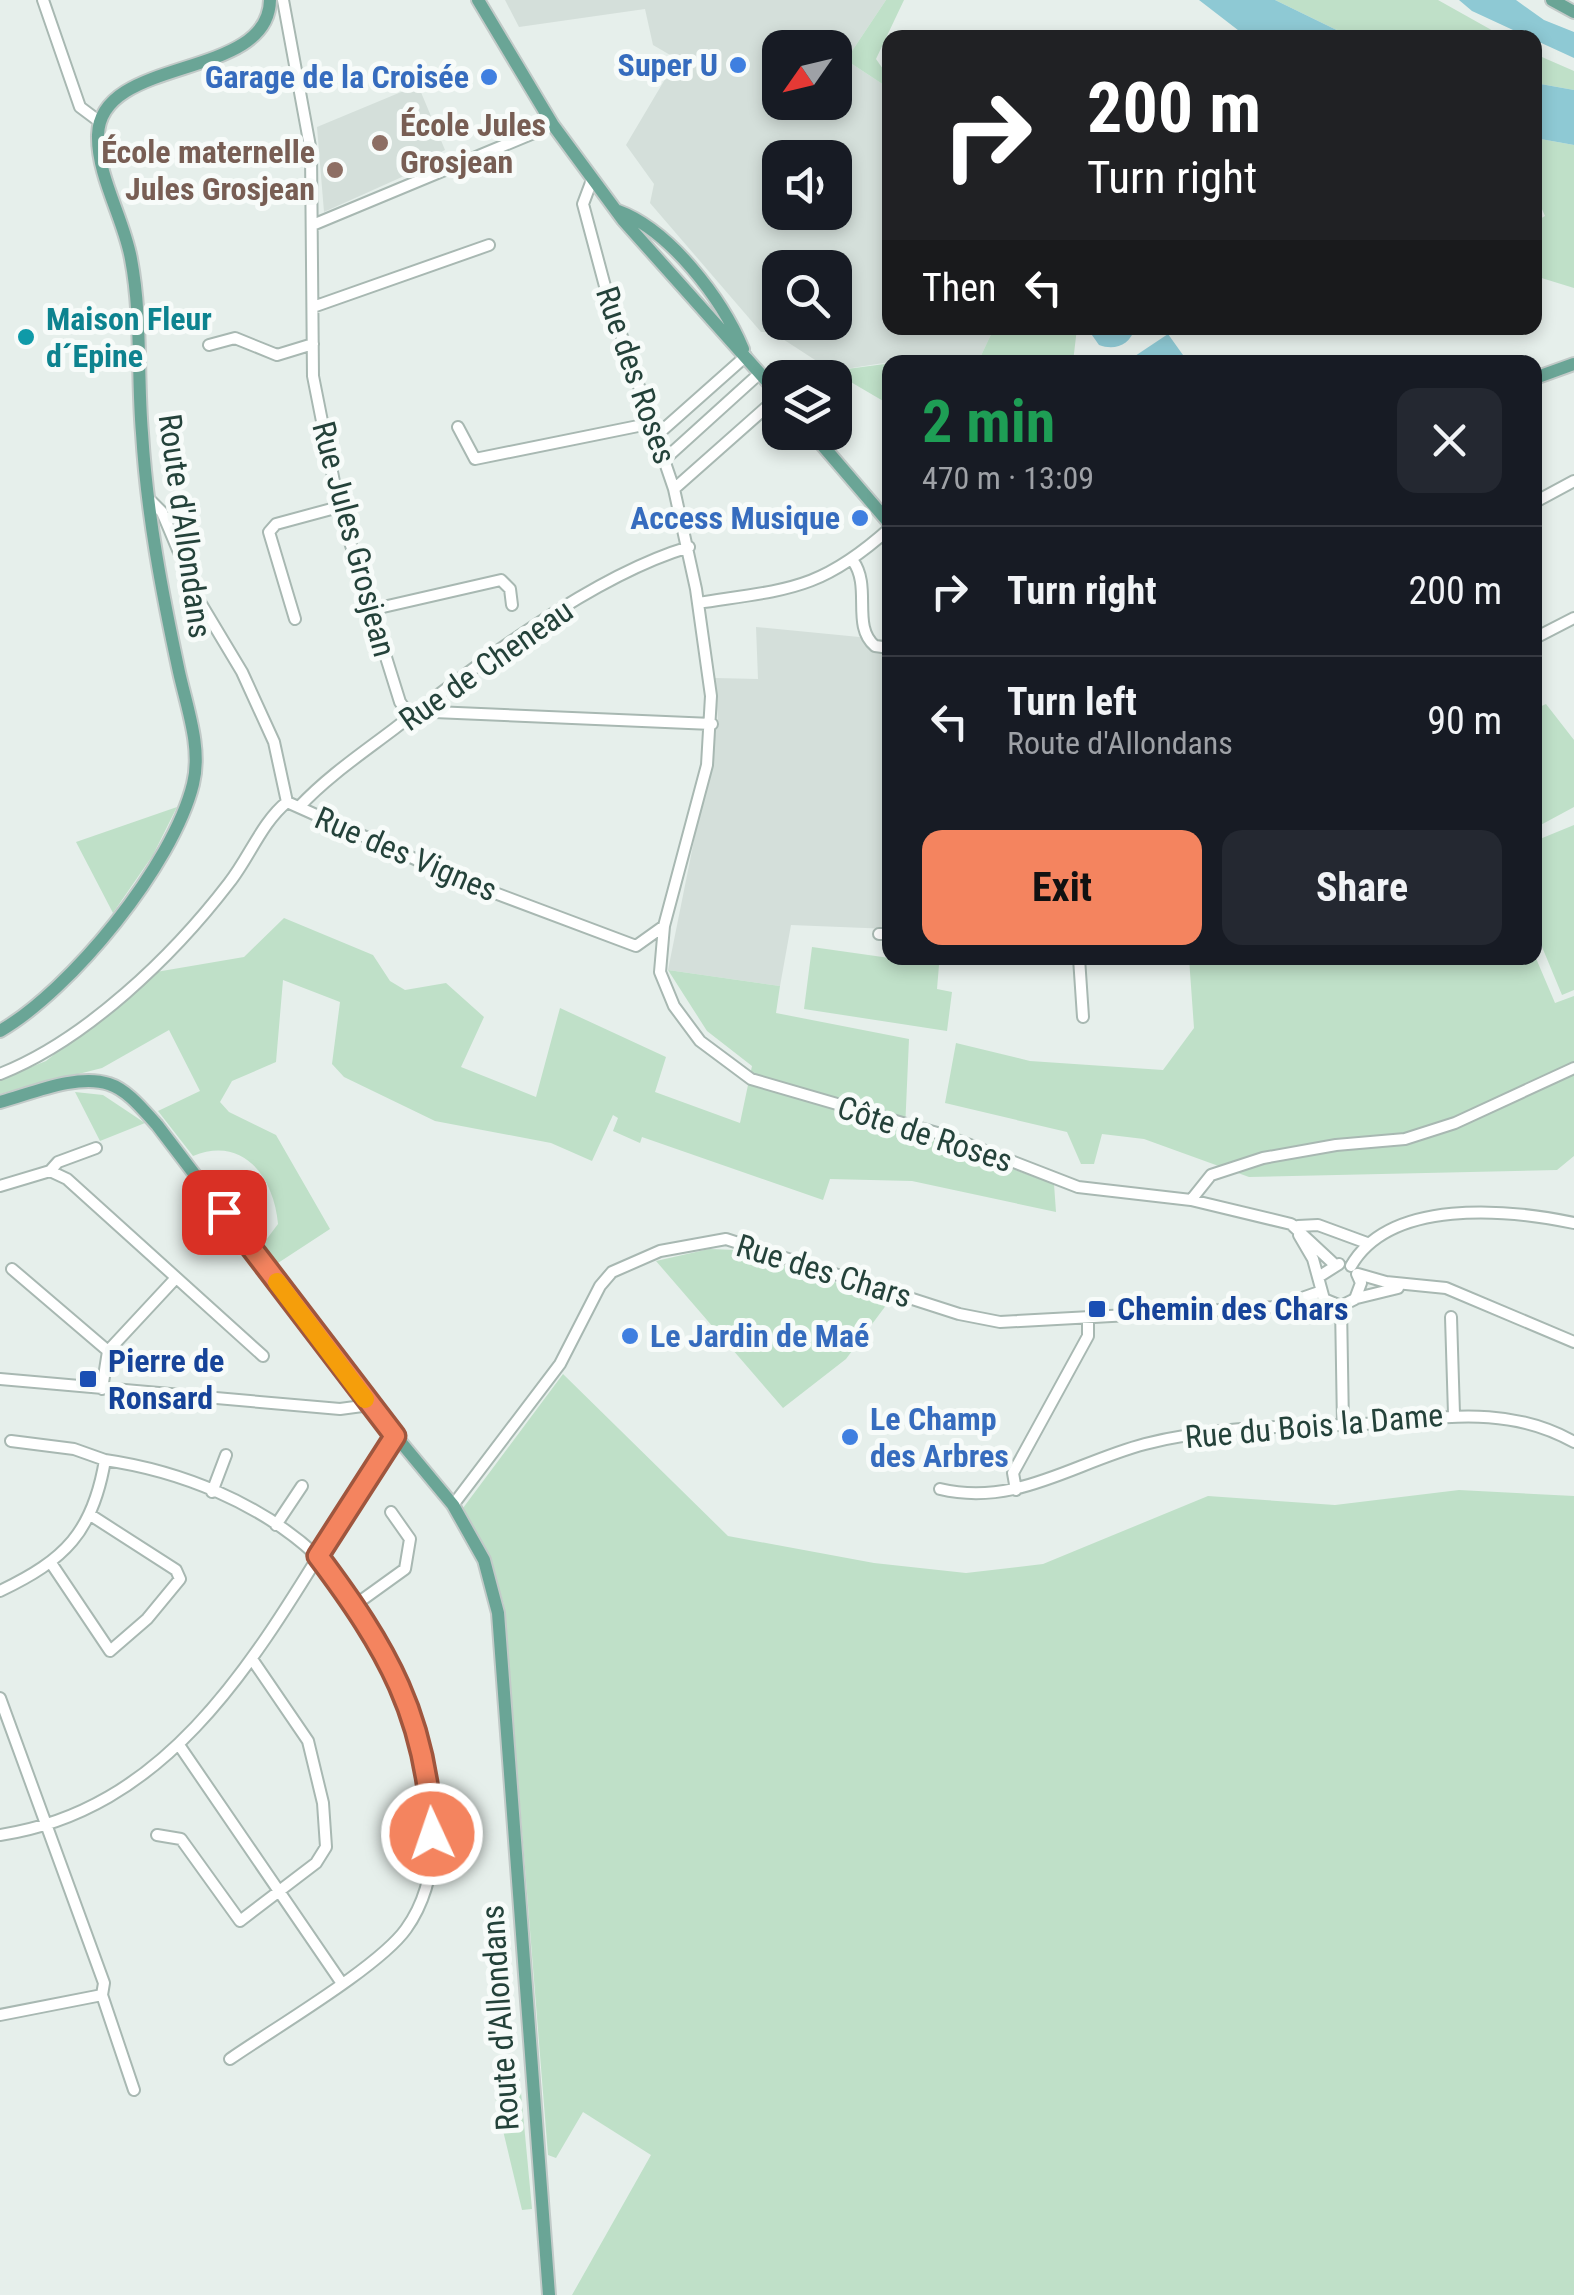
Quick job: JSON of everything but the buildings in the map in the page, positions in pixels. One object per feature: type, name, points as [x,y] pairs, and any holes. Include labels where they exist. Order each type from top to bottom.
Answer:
[{"type":"main road","points":[[100,122],[126,91],[254,37],[264,25],[270,0]]},
{"type":"main road","points":[[478,0],[552,125],[592,180],[618,211],[652,231],[688,269],[726,316],[746,356],[762,374]]},
{"type":"main road","points":[[1552,0],[1574,12]]},
{"type":"main road","name":"Route d'Allondans","points":[[0,1031],[44,998],[120,918],[165,847],[193,784],[195,743],[160,592],[142,437],[137,301],[122,219],[100,148],[100,122]]},
{"type":"main road","points":[[1542,375],[1574,364]]},
{"type":"main road","points":[[827,450],[882,513]]},
{"type":"main road","name":"Route d'Allondans","points":[[0,1102],[81,1082],[109,1083],[133,1099],[158,1125],[370,1404],[453,1505],[484,1560],[498,1613],[549,2295]]},
{"type":"street","points":[[43,0],[80,108],[100,122]]},
{"type":"street","name":"Rue Jules Grosjean","points":[[283,0],[306,107],[315,224],[313,376],[338,508],[400,702],[410,716]]},
{"type":"street","points":[[315,224],[552,125]]},
{"type":"street","name":"Rue des Roses","points":[[592,180],[583,204],[606,290],[666,460],[688,547],[712,724],[707,766],[664,926]]},
{"type":"street","points":[[313,307],[489,245]]},
{"type":"street","points":[[209,345],[235,338],[278,355],[313,344]]},
{"type":"street","points":[[458,427],[475,459],[655,429],[746,356]]},
{"type":"street","points":[[666,460],[760,372]]},
{"type":"street","points":[[674,489],[762,412]]},
{"type":"street","points":[[1542,498],[1574,481]]},
{"type":"street","name":"Rue des Vignes","points":[[150,501],[162,512],[200,602],[242,672],[266,725],[287,802],[471,884],[636,946],[664,926]]},
{"type":"street","points":[[295,619],[269,532],[276,524],[338,508]]},
{"type":"street","points":[[698,602],[798,586],[853,561],[882,529]]},
{"type":"street","name":"Rue de Cheneau","points":[[299,807],[410,716],[492,657],[608,584],[688,547]]},
{"type":"street","points":[[853,561],[864,586],[864,633],[875,646],[882,647]]},
{"type":"street","points":[[370,610],[501,580],[510,589],[512,605]]},
{"type":"street","points":[[1542,634],[1574,618]]},
{"type":"street","points":[[426,704],[434,712],[712,724]]},
{"type":"street","points":[[0,1074],[56,1044],[160,962],[190,932],[287,802]]},
{"type":"street","name":"Côte de Roses","points":[[664,926],[660,972],[674,1006],[700,1041],[751,1079],[944,1134],[1078,1188],[1191,1200],[1298,1226],[1318,1225],[1367,1243]]},
{"type":"street","points":[[1079,965],[1083,1017]]},
{"type":"street","points":[[1191,1200],[1210,1175],[1263,1158],[1336,1145],[1406,1140],[1455,1123],[1574,1068]]},
{"type":"street","points":[[0,1186],[50,1171],[58,1162],[96,1148]]},
{"type":"street","points":[[50,1171],[67,1179],[263,1356]]},
{"type":"street","points":[[1354,1270],[1367,1243],[1412,1223],[1450,1215],[1510,1214],[1574,1223]]},
{"type":"street","points":[[1285,1223],[1311,1252],[1324,1300],[1341,1306],[1355,1299],[1414,1286]]},
{"type":"street","points":[[1298,1226],[1334,1264],[1414,1286],[1446,1288],[1574,1342]]},
{"type":"street","name":"Rue des Chars","points":[[453,1505],[560,1364],[600,1286],[612,1272],[660,1251],[726,1239],[960,1314],[1000,1322],[1276,1308],[1319,1292]]},
{"type":"street","points":[[1320,1276],[1334,1264]]},
{"type":"street","points":[[12,1269],[108,1351]]},
{"type":"street","points":[[1354,1270],[1361,1283],[1355,1299]]},
{"type":"street","points":[[102,1389],[108,1351],[175,1279]]},
{"type":"street","points":[[1341,1306],[1343,1425]]},
{"type":"street","points":[[1016,1490],[1013,1473],[1088,1336],[1088,1318]]},
{"type":"street","points":[[1451,1318],[1454,1414]]},
{"type":"street","points":[[0,1379],[340,1409],[370,1404]]},
{"type":"street","name":"Rue du Bois la Dame","points":[[940,1489],[971,1496],[1016,1490],[1139,1446],[1196,1431],[1343,1425],[1454,1414],[1528,1422],[1574,1442]]},
{"type":"street","points":[[0,1835],[45,1825],[105,1799],[178,1746],[252,1659],[395,1436]]},
{"type":"street","points":[[11,1442],[74,1449],[105,1460],[137,1464],[240,1502],[276,1524],[318,1556],[354,1605],[389,1660],[418,1730],[428,1780],[432,1851],[426,1883],[405,1931],[341,1982],[230,2059]]},
{"type":"street","points":[[212,1492],[226,1455]]},
{"type":"street","points":[[0,1590],[51,1563],[73,1543],[92,1516],[105,1460]]},
{"type":"street","points":[[276,1524],[302,1486]]},
{"type":"street","points":[[354,1605],[404,1569],[410,1539],[390,1512]]},
{"type":"street","points":[[51,1563],[110,1651],[147,1619],[180,1580],[176,1570],[92,1516]]},
{"type":"street","points":[[157,1834],[182,1839],[240,1922],[316,1864],[326,1848],[322,1803],[308,1741],[252,1659]]},
{"type":"street","points":[[0,1698],[104,1983],[102,1995],[134,2090]]},
{"type":"street","points":[[178,1746],[341,1982]]},
{"type":"street","points":[[0,2015],[102,1995]]},
{"type":"shaded area","points":[[505,0],[886,0],[852,51],[852,30],[762,30],[762,120],[852,120],[852,64],[882,84],[882,335],[991,335],[981,355],[882,355],[882,363],[852,368],[852,360],[815,360],[784,340],[852,340],[852,250],[762,250],[761,332],[650,203],[654,184],[626,145],[677,59],[653,45],[645,9],[519,27]]},
{"type":"shaded area","name":"École Jules Grosjean","points":[[418,85],[445,150],[431,157],[433,163],[324,212],[317,127]]},
{"type":"shaded area","points":[[756,627],[882,639],[882,929],[791,925],[780,986],[668,970],[718,721],[715,678],[758,679]]},
{"type":"green space","points":[[886,0],[904,0],[890,30],[882,30],[882,46],[876,59],[882,68],[882,84],[852,64],[852,51]]},
{"type":"green space","points":[[1275,0],[1438,0],[1492,30],[1337,30]]},
{"type":"green space","points":[[1542,57],[1574,71],[1574,90],[1542,84]]},
{"type":"green space","points":[[1542,139],[1574,145],[1574,288],[1542,278]]},
{"type":"green space","points":[[991,335],[1076,335],[1074,355],[981,355]]},
{"type":"green space","points":[[882,364],[882,400],[852,383],[852,368]]},
{"type":"green space","points":[[1546,704],[1574,740],[1574,807],[1542,824],[1542,706]]},
{"type":"green space","points":[[177,807],[153,855],[113,913],[76,842]]},
{"type":"green space","points":[[1574,825],[1574,990],[1562,995],[1542,947],[1542,838]]},
{"type":"green space","points":[[284,918],[373,955],[390,981],[405,990],[446,983],[484,1017],[461,1067],[536,1097],[560,1008],[666,1057],[655,1092],[740,1123],[752,1066],[707,1031],[668,970],[780,986],[776,1013],[909,1039],[905,1130],[1054,1184],[1056,1212],[912,1181],[830,1179],[823,1200],[642,1137],[640,1143],[613,1131],[618,1118],[613,1115],[592,1161],[551,1143],[435,1121],[344,1077],[332,1064],[340,1002],[283,980],[276,1062],[232,1081],[220,1102],[229,1112],[276,1135],[330,1229],[278,1263],[263,1244],[278,1224],[263,1177],[241,1156],[227,1151],[193,1156],[158,1111],[200,1091],[169,1030],[102,1068],[0,1094],[0,1079],[46,1061],[156,972],[244,957]]},
{"type":"green space","points":[[812,947],[882,957],[882,965],[939,965],[937,989],[952,992],[947,1031],[804,1009]]},
{"type":"green space","points":[[1190,965],[1539,965],[1555,1003],[1574,996],[1574,1156],[1557,1170],[1249,1177],[1144,1139],[1102,1134],[1094,1164],[1081,1164],[1067,1132],[945,1103],[956,1043],[1030,1061],[1163,1070],[1194,1028]]},
{"type":"green space","points":[[75,1092],[103,1095],[145,1123],[100,1141]]},
{"type":"green space","points":[[709,1249],[736,1250],[890,1300],[846,1359],[783,1408],[656,1261]]},
{"type":"green space","points":[[563,1374],[728,1536],[874,1563],[966,1573],[1043,1564],[1208,1496],[1335,1505],[1459,1490],[1574,1496],[1574,2295],[572,2295],[651,2155],[583,2112],[556,2158],[548,2155],[504,1605],[493,1568],[463,1508]]},
{"type":"green space","points":[[519,2071],[532,2209],[522,2210],[495,2097],[501,2079]]},
{"type":"water","points":[[1199,0],[1275,0],[1337,30],[1238,30]]},
{"type":"water","points":[[1459,0],[1516,0],[1544,20],[1574,32],[1574,58],[1542,43],[1542,30],[1513,30],[1472,11]]},
{"type":"water","points":[[1542,84],[1574,90],[1574,145],[1542,139]]},
{"type":"water","points":[[1092,335],[1132,335],[1121,345],[1099,345]]},
{"type":"water","points":[[1169,335],[1183,355],[1136,355]]},
{"type":"slow traffic","points":[[277,1282],[365,1399]]},
{"type":"place","name":"Super U","points":[[738,65]]},
{"type":"place","name":"Garage de la Croisée","points":[[489,77]]},
{"type":"place","name":"École Jules Grosjean","points":[[380,143]]},
{"type":"place","name":"École maternelle Jules Grosjean","points":[[335,170]]},
{"type":"place","name":"Maison Fleur d´Epine","points":[[26,337]]},
{"type":"place","name":"Access Musique","points":[[860,518]]},
{"type":"place","name":"Chemin des Chars","points":[[1097,1309]]},
{"type":"place","name":"Le Jardin de Maé","points":[[630,1336]]},
{"type":"place","name":"Pierre de Ronsard","points":[[88,1379]]},
{"type":"place","name":"Le Champ des Arbres","points":[[850,1437]]},
{"type":"route","points":[[224,1212],[395,1436],[318,1556],[362,1616],[407,1697],[424,1757],[432,1834]]}]
